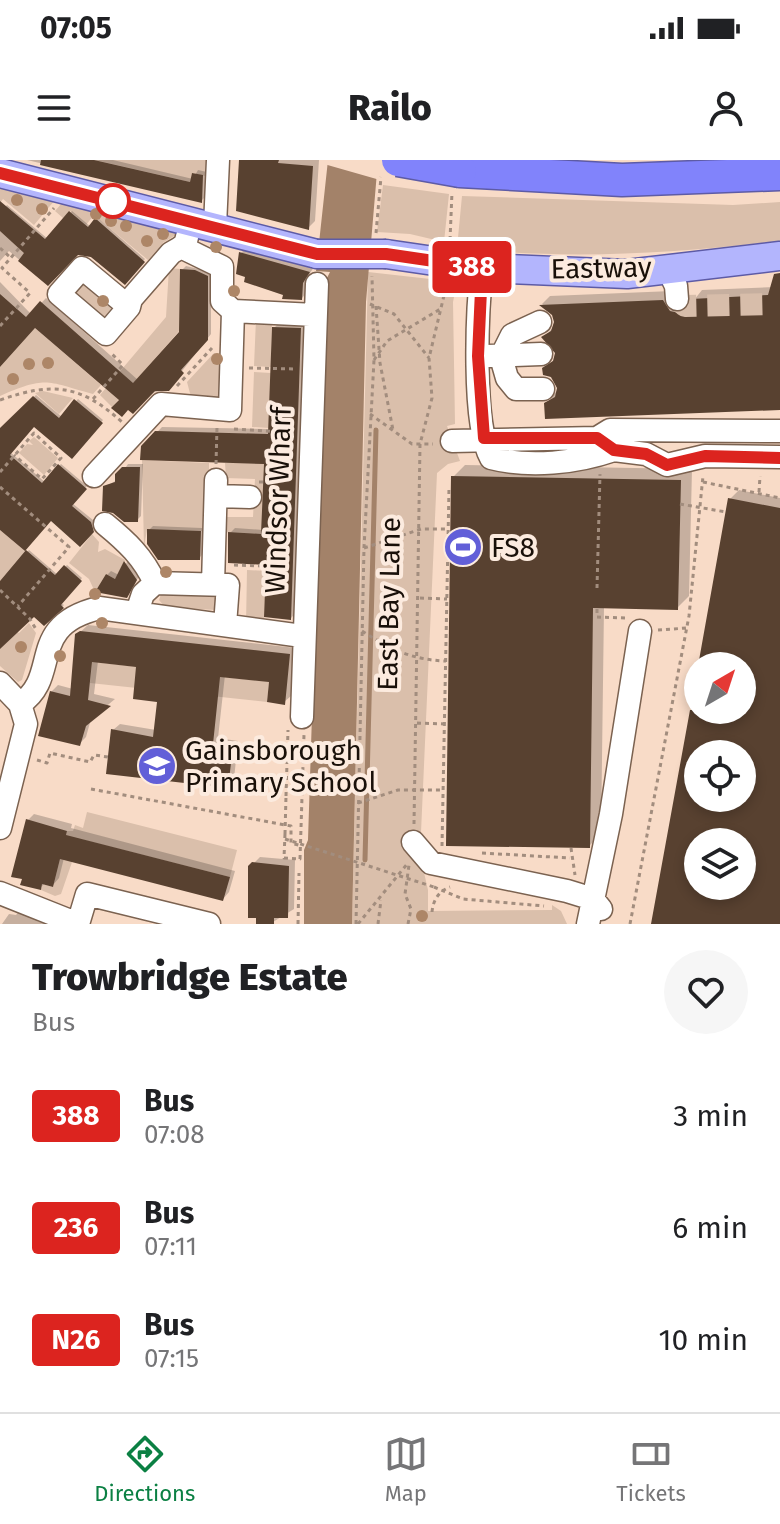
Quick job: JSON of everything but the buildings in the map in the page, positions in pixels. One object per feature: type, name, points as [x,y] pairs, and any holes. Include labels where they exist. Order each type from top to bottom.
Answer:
[{"type":"highway","points":[[390,165],[456,181],[622,180],[780,174]]},
{"type":"main road","name":"Eastway","points":[[0,173],[317,254],[381,242],[482,268],[627,274],[780,256]]},
{"type":"street","points":[[129,307],[82,268],[59,294],[106,334],[129,307],[131,299],[171,253],[204,223],[218,160]]},
{"type":"street","points":[[94,476],[165,405],[216,419],[230,410],[233,318],[222,301],[222,267],[181,247]]},
{"type":"street","points":[[667,267],[676,286],[677,299]]},
{"type":"street","points":[[482,268],[478,356],[484,438]]},
{"type":"street","name":"Windsor Wharf","points":[[298,721],[317,284]]},
{"type":"street","points":[[233,318],[275,313],[315,315]]},
{"type":"street","points":[[540,322],[512,335],[501,357],[507,378],[516,389],[543,389]]},
{"type":"street","points":[[478,356],[541,354]]},
{"type":"street","points":[[606,444],[610,430],[780,431]]},
{"type":"street","points":[[646,454],[646,441],[651,432]]},
{"type":"street","points":[[452,441],[484,438],[606,444],[646,454],[667,465],[705,456],[780,457]]},
{"type":"street","points":[[214,574],[216,488],[250,497]]},
{"type":"street","points":[[105,524],[140,555],[155,583]]},
{"type":"street","points":[[137,612],[143,594],[155,583],[214,574],[228,585],[225,625]]},
{"type":"street","points":[[20,704],[39,687],[48,644],[67,621],[80,613],[99,608],[302,636]]},
{"type":"street","points":[[588,924],[611,814],[633,624]]},
{"type":"street","points":[[0,683],[20,704],[26,724],[4,790],[0,828]]},
{"type":"street","points":[[411,852],[431,863],[445,858],[593,899],[604,914],[604,924]]},
{"type":"street","points":[[0,893],[78,924],[87,894],[209,924]]},
{"type":"path","points":[[381,242],[390,165]]},
{"type":"path","points":[[449,251],[456,181]]},
{"type":"path","points":[[0,326],[30,293],[2,268],[61,200]]},
{"type":"path","points":[[0,248],[11,258]]},
{"type":"path","name":"East Bay Lane","points":[[408,924],[411,909],[405,894],[415,790],[419,661],[420,444],[432,398],[429,358],[449,276]]},
{"type":"path","points":[[357,924],[364,548],[374,360],[370,304],[372,279]]},
{"type":"path","points":[[370,304],[394,314],[429,358]]},
{"type":"path","points":[[376,306],[393,430]]},
{"type":"path","points":[[374,360],[387,341],[442,308]]},
{"type":"path","points":[[165,405],[233,318]]},
{"type":"path","points":[[93,399],[123,365],[111,353],[106,334]]},
{"type":"path","points":[[239,368],[313,370]]},
{"type":"path","points":[[0,400],[48,386],[93,399],[116,416]]},
{"type":"path","points":[[369,412],[412,444],[420,444]]},
{"type":"path","points":[[216,488],[216,419],[310,433]]},
{"type":"path","points":[[0,472],[14,455],[34,433],[61,458],[42,479],[14,455]]},
{"type":"path","points":[[630,924],[687,628],[705,456]]},
{"type":"path","points":[[759,493],[760,472]]},
{"type":"path","points":[[597,588],[600,474]]},
{"type":"path","points":[[703,482],[780,498]]},
{"type":"path","points":[[0,487],[69,547],[18,606]]},
{"type":"path","points":[[445,858],[442,846],[449,488]]},
{"type":"path","points":[[680,504],[726,512]]},
{"type":"path","points":[[364,548],[421,529],[448,529]]},
{"type":"path","points":[[214,574],[305,567]]},
{"type":"path","points":[[0,590],[18,606],[38,633]]},
{"type":"path","points":[[420,598],[447,599]]},
{"type":"path","points":[[597,609],[597,617],[633,624],[687,628]]},
{"type":"path","points":[[363,632],[419,661],[446,661]]},
{"type":"path","points":[[298,721],[300,859],[284,858],[286,796],[298,721]]},
{"type":"path","points":[[417,723],[445,724]]},
{"type":"path","points":[[18,755],[47,763],[50,753],[90,762],[94,755],[108,757]]},
{"type":"path","points":[[91,789],[291,826],[291,843],[302,846]]},
{"type":"path","points":[[359,802],[398,790],[443,790]]},
{"type":"path","points":[[285,839],[463,899],[544,906]]},
{"type":"path","points":[[571,848],[570,858],[576,883]]},
{"type":"path","points":[[357,924],[381,897],[411,852]]},
{"type":"path","points":[[478,853],[570,858]]},
{"type":"path","points":[[298,924],[299,873]]},
{"type":"path","points":[[432,912],[433,903],[442,890]]},
{"type":"path","points":[[503,904],[505,895]]},
{"type":"path","points":[[378,924],[381,897]]},
{"type":"shaded area","points":[[95,160],[206,160],[205,176],[192,173],[190,182]]},
{"type":"shaded area","points":[[328,160],[378,160],[366,302],[352,924],[304,924],[304,850],[308,840],[326,280],[330,272],[316,271]]},
{"type":"shaded area","points":[[383,185],[449,194],[444,242],[410,234],[377,232]]},
{"type":"shaded area","points":[[0,187],[55,200],[34,225],[3,199],[0,203]]},
{"type":"shaded area","points":[[462,196],[733,205],[780,202],[780,241],[618,254],[538,254],[457,248]]},
{"type":"shaded area","points":[[62,203],[177,231],[176,235],[164,242],[148,260],[94,215],[86,225],[70,211],[63,218],[55,211]]},
{"type":"shaded area","points":[[169,268],[180,269],[181,329],[112,407],[100,395],[166,317]]},
{"type":"shaded area","points":[[368,272],[457,282],[453,302],[455,424],[447,426],[460,461],[448,464],[437,473],[420,855],[428,890],[428,911],[552,910],[552,905],[561,911],[567,924],[352,924]]},
{"type":"shaded area","points":[[81,277],[115,307],[103,321],[71,297]]},
{"type":"shaded area","points":[[256,319],[272,320],[271,367],[254,366]]},
{"type":"shaded area","points":[[35,328],[101,385],[93,394],[56,384],[38,383],[0,396],[0,367]]},
{"type":"shaded area","points":[[214,353],[222,354],[221,399],[191,397],[187,382]]},
{"type":"shaded area","points":[[254,372],[271,373],[269,428],[252,427]]},
{"type":"shaded area","points":[[43,391],[73,398],[59,414],[35,393]]},
{"type":"shaded area","points":[[247,433],[269,434],[262,512],[265,563],[244,533],[223,532],[225,517],[253,517],[255,479],[226,478],[225,463],[245,463]]},
{"type":"shaded area","points":[[34,437],[58,458],[44,475],[19,453],[27,444],[33,445],[29,441]]},
{"type":"shaded area","points":[[142,460],[209,463],[209,531],[147,530],[144,547]]},
{"type":"shaded area","points":[[0,530],[25,551],[0,581]]},
{"type":"shaded area","points":[[92,534],[99,542],[98,552],[105,549],[125,560],[115,579],[106,574],[95,592],[89,579],[69,563]]},
{"type":"shaded area","points":[[247,570],[266,571],[264,624],[246,624]]},
{"type":"shaded area","points":[[162,591],[216,594],[216,610],[165,607],[159,600]]},
{"type":"shaded area","points":[[29,623],[36,633],[22,680],[18,682],[0,666],[0,639],[16,631],[19,633]]},
{"type":"shaded area","points":[[93,653],[102,663],[261,681],[270,673],[267,702],[90,683]]},
{"type":"shaded area","points":[[87,812],[237,850],[230,877],[80,839],[61,894],[55,896],[41,890],[42,884],[53,887],[67,831],[73,831],[75,825],[83,828]]},
{"type":"pier","points":[[324,160],[382,160],[380,180],[324,164]]},
{"type":"waterway","points":[[365,860],[376,430]]},
{"type":"tunnel","points":[[677,299],[685,306],[771,304]]},
{"type":"bus line","name":"388","points":[[0,173],[317,254],[386,254],[482,268],[478,356],[484,438],[597,438],[614,450],[646,454],[667,465],[705,456],[725,459],[780,458]]},
{"type":"place","name":"FS8","points":[[463,547]]},
{"type":"place","name":"Gainsborough Primary School","points":[[157,766]]}]
